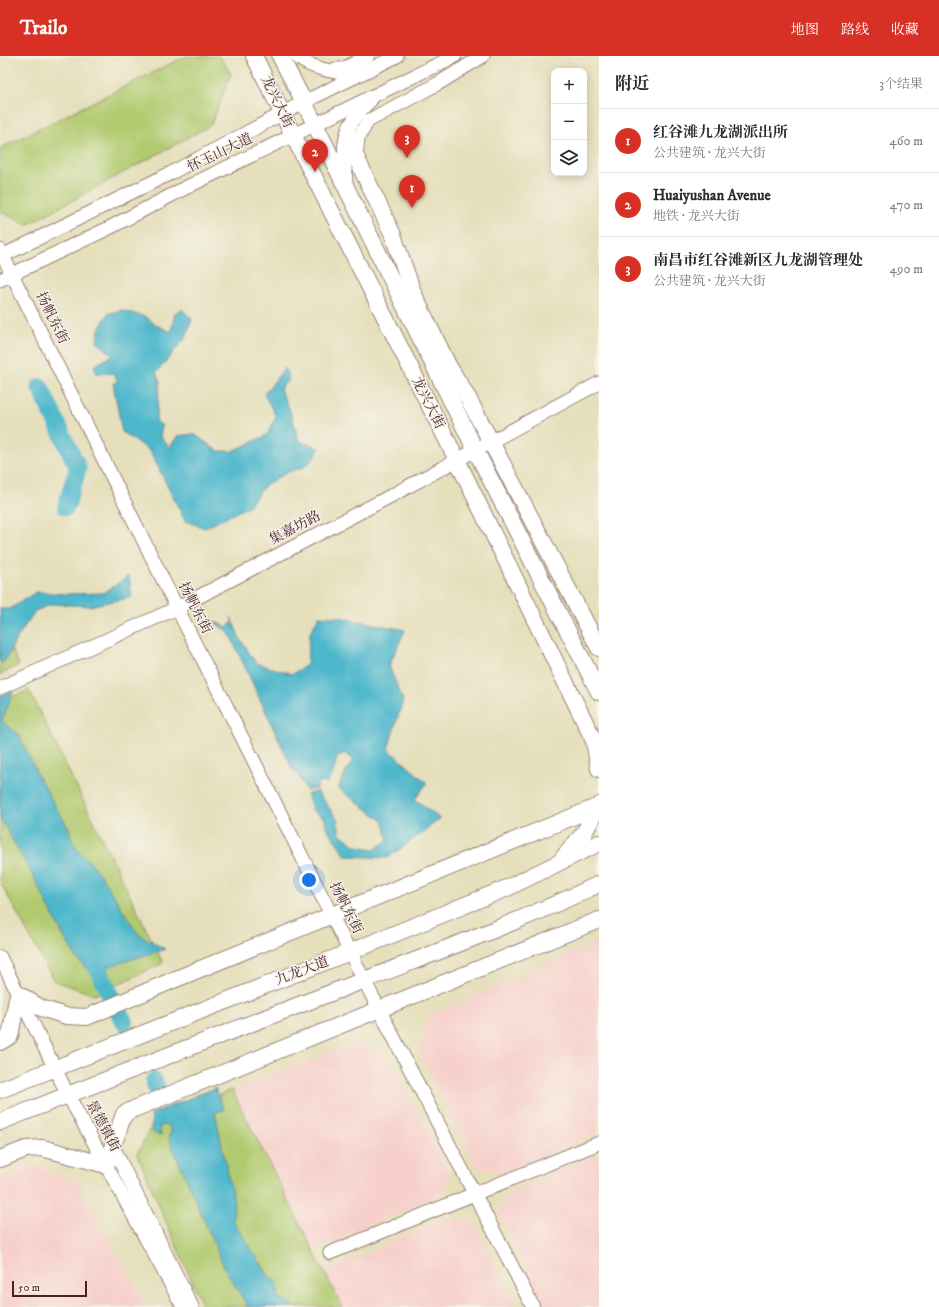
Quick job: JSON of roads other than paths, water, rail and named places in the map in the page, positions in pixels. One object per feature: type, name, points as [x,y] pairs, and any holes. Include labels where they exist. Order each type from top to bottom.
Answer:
[{"type":"main road","name":"龙兴大街","points":[[254,56],[457,460],[597,746],[599,769]]},
{"type":"main road","name":"龙兴大街","points":[[280,56],[476,450],[599,692]]},
{"type":"main road","points":[[356,157],[393,235],[414,295],[449,367],[468,398],[599,648]]},
{"type":"main road","points":[[0,1042],[10,1036],[18,994],[41,1008],[66,1016],[87,1017],[171,981],[599,806]]},
{"type":"main road","points":[[559,862],[584,833],[599,806]]},
{"type":"main road","name":"九龙大道","points":[[0,1090],[350,952],[507,888],[599,843]]},
{"type":"main road","points":[[0,1122],[364,980],[461,944],[563,901],[599,884]]},
{"type":"main road","points":[[563,901],[599,894]]},
{"type":"main road","points":[[0,1160],[26,1149],[42,1148],[106,1165],[124,1114],[134,1109],[599,920]]},
{"type":"street","points":[[296,56],[301,60],[324,70],[356,75]]},
{"type":"street","points":[[324,70],[343,69],[368,56]]},
{"type":"street","name":"怀玉山大道","points":[[1,254],[171,173],[356,75],[397,56]]},
{"type":"street","name":"怀玉山大道","points":[[0,280],[110,228],[189,186],[455,56]]},
{"type":"street","points":[[356,157],[358,138],[368,121],[439,83],[483,56]]},
{"type":"street","points":[[347,190],[343,150],[347,134],[353,119],[374,96]]},
{"type":"street","name":"扬帆东街","points":[[1,254],[379,1010],[533,1307]]},
{"type":"street","name":"集嘉坊路","points":[[0,688],[177,608],[476,450],[599,383]]},
{"type":"street","name":"景德镇街","points":[[0,957],[68,1095],[182,1307]]},
{"type":"street","points":[[330,1253],[599,1144]]},
{"type":"street","points":[[113,1146],[192,1307]]},
{"type":"water","points":[[182,309],[192,319],[186,337],[156,373],[160,382],[156,421],[162,426],[160,436],[170,448],[177,436],[194,434],[218,451],[233,451],[267,435],[276,417],[264,394],[285,368],[289,380],[280,389],[289,408],[299,441],[319,448],[315,457],[304,467],[288,472],[265,485],[249,506],[205,528],[185,521],[150,451],[122,432],[113,383],[118,381],[113,373],[97,374],[94,366],[113,355],[97,342],[99,329],[108,314],[121,310],[146,317],[156,325],[171,332],[175,313]]},
{"type":"water","points":[[129,576],[132,597],[90,606],[52,604],[35,611],[17,638],[5,661],[0,663],[0,609],[10,609],[36,592],[65,594],[103,593]]},
{"type":"water","points":[[319,616],[339,617],[405,630],[389,666],[403,700],[388,749],[427,783],[415,799],[440,819],[388,858],[346,856],[326,827],[325,819],[313,811],[307,794],[317,791],[337,819],[340,834],[356,846],[374,849],[388,841],[383,821],[339,789],[341,781],[353,759],[345,753],[337,758],[332,776],[327,783],[319,782],[316,789],[306,790],[298,775],[293,770],[229,633],[210,619],[226,627],[233,623],[231,617],[240,639],[256,663],[292,674],[307,665],[310,633]]},
{"type":"water","points":[[14,690],[2,721],[19,735],[39,778],[69,829],[72,841],[103,879],[138,934],[165,949],[90,972],[79,961],[64,937],[33,876],[0,818],[0,696]]},
{"type":"water","points":[[215,1088],[224,1110],[215,1112],[234,1203],[233,1221],[269,1276],[278,1284],[278,1299],[285,1300],[294,1307],[248,1307],[225,1269],[169,1139],[171,1131],[167,1124],[159,1127],[161,1135],[153,1133],[151,1114]]},
{"type":"waterway","points":[[40,387],[78,468],[66,507]]},
{"type":"waterway","points":[[87,947],[113,1000]]},
{"type":"waterway","points":[[118,1010],[124,1022]]},
{"type":"waterway","points":[[154,1081],[159,1093]]},
{"type":"place","name":"南昌市红谷滩新区九龙湖管理处","points":[[407,158]]},
{"type":"place","name":"Huaiyushan Avenue","points":[[315,172]]},
{"type":"place","name":"红谷滩九龙湖派出所","points":[[412,208]]}]
